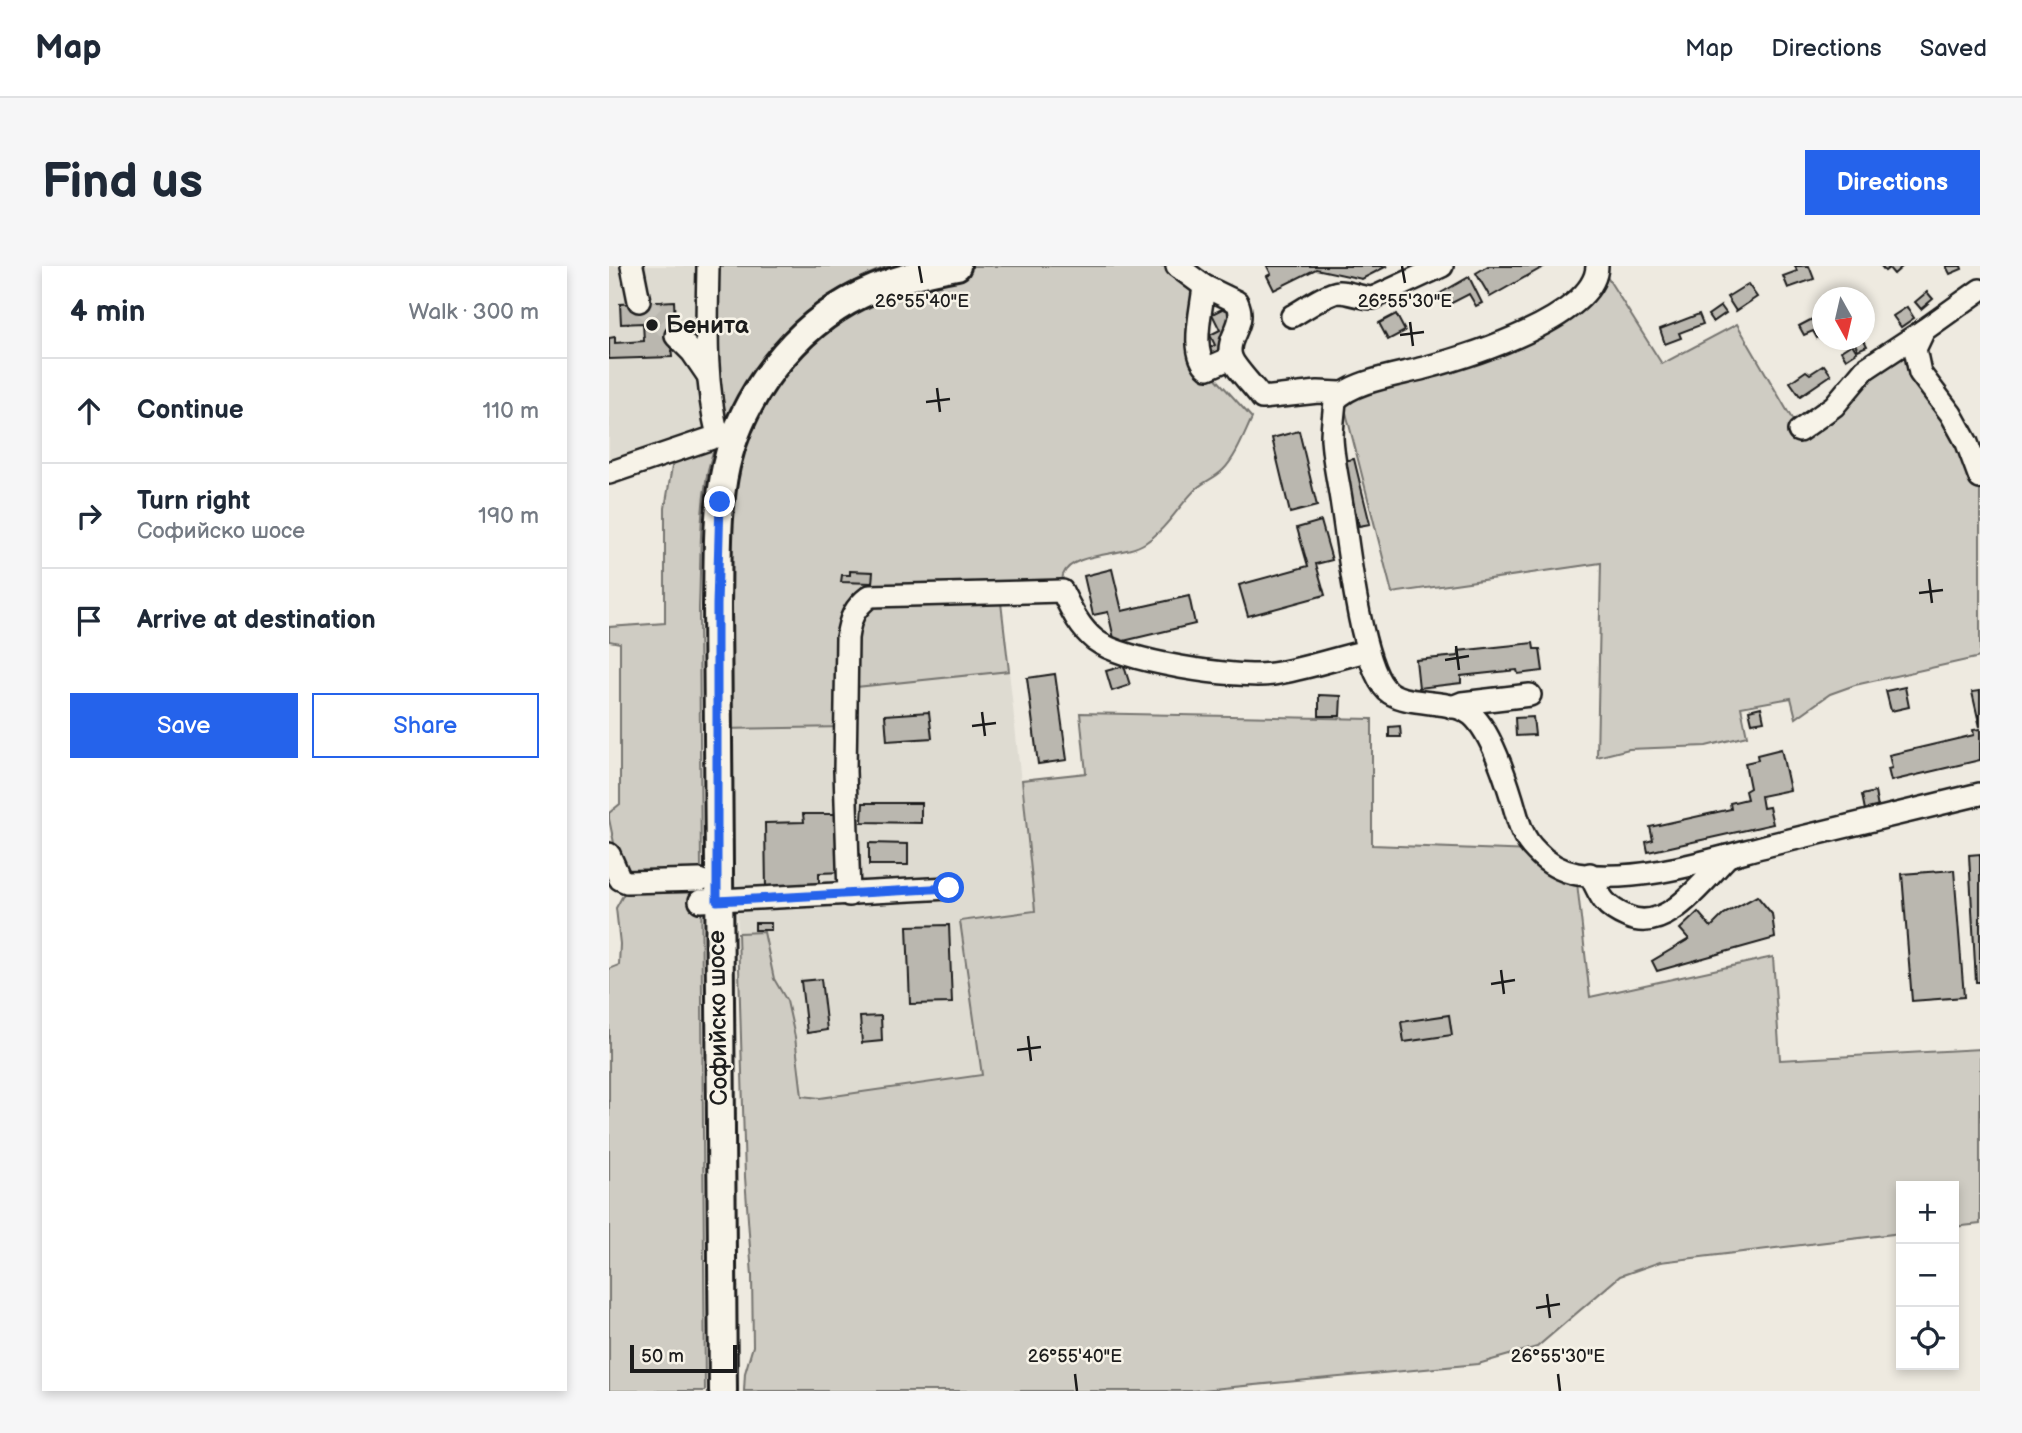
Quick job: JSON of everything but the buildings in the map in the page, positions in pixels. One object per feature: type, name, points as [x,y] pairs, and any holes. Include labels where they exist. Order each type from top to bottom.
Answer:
[{"type":"main road","name":"Софийско шосе","points":[[723,1391],[699,608],[703,499],[718,436],[746,378],[772,344],[803,313],[837,289],[888,266]]},
{"type":"main road","name":"Софийско шосе","points":[[705,1391],[706,894],[717,564],[720,502],[726,466],[735,437],[754,395],[782,356],[837,307],[887,283],[957,266]]},
{"type":"street","points":[[632,266],[639,301]]},
{"type":"street","points":[[609,473],[718,436],[710,404],[707,374],[708,266]]},
{"type":"street","points":[[1177,266],[1204,286],[1237,302],[1240,307],[1240,321],[1231,346],[1231,358],[1262,398],[1318,392],[1341,393]]},
{"type":"street","points":[[1292,316],[1331,294],[1340,292],[1373,298],[1442,266]]},
{"type":"street","points":[[1597,266],[1597,275],[1582,298],[1549,321],[1518,336],[1438,364],[1349,388],[1335,401],[1332,438],[1356,600],[1367,651],[1378,679],[1389,693],[1452,707],[1474,716],[1486,733],[1509,786],[1523,835],[1535,851],[1552,865],[1576,874],[1618,876],[1649,872],[1728,856],[1980,794]]},
{"type":"street","points":[[1204,286],[1197,351],[1202,364],[1209,368],[1231,358]]},
{"type":"street","points":[[1799,431],[1834,406],[1865,369],[1980,290]]},
{"type":"street","points":[[1924,330],[1915,349],[1920,373],[1967,443],[1980,478]]},
{"type":"street","points":[[676,336],[692,352],[707,374]]},
{"type":"street","points":[[849,895],[845,771],[847,638],[850,617],[859,604],[870,596],[1062,591],[1078,623],[1095,640],[1112,650],[1202,673],[1270,675],[1367,651]]},
{"type":"street","points":[[1452,707],[1462,703],[1530,695]]},
{"type":"street","points":[[609,853],[619,879],[706,894],[849,895],[949,888]]},
{"type":"street","points":[[1590,874],[1601,900],[1614,911],[1636,921],[1658,919],[1681,905],[1728,856]]},
{"type":"shaded area","points":[[609,266],[708,266],[718,436],[609,473]]},
{"type":"shaded area","points":[[708,266],[889,266],[862,277],[815,305],[776,341],[745,385],[727,417],[710,462],[702,521],[699,608],[705,1391],[609,1391],[609,969],[619,965],[620,944],[616,908],[633,877],[618,862],[609,819],[609,813],[620,804],[620,643],[609,641],[609,627],[665,623],[665,508],[675,449],[718,436]]},
{"type":"shaded area","points":[[957,266],[1177,266],[1204,286],[1203,364],[1252,418],[1239,446],[1223,470],[1197,488],[1160,531],[1145,543],[1125,551],[1087,558],[1068,567],[1063,575],[1062,591],[1000,594],[1009,671],[847,688],[846,727],[717,729],[735,437],[819,322]]},
{"type":"shaded area","points":[[1607,277],[1662,364],[1737,324],[1799,431],[1850,387],[1915,349],[1980,466],[1980,657],[1855,685],[1830,694],[1796,718],[1791,698],[1741,707],[1747,736],[1706,746],[1629,749],[1597,757],[1601,563],[1392,593],[1341,393],[1559,316]]},
{"type":"shaded area","points":[[1009,671],[1035,911],[960,921],[983,1075],[820,1098],[802,1096],[795,1037],[787,1001],[774,979],[764,932],[738,933],[730,729],[845,727],[846,688]]},
{"type":"shaded area","points":[[1080,713],[1372,719],[1372,845],[1535,851],[1576,874],[1590,997],[1773,957],[1780,1060],[1980,1049],[1980,1224],[1959,1226],[1959,1181],[1896,1181],[1896,1234],[1660,1262],[1620,1276],[1537,1347],[1478,1364],[1191,1391],[744,1391],[745,1373],[753,1346],[738,933],[764,932],[774,979],[787,1001],[795,1037],[802,1096],[820,1098],[982,1075],[960,921],[1035,911],[1022,780],[1086,773]]},
{"type":"tunnel","points":[[639,301],[676,336]]},
{"type":"place","name":"Бенита","points":[[652,325]]},
{"type":"route","points":[[720,502],[717,605],[717,901],[949,888]]}]
